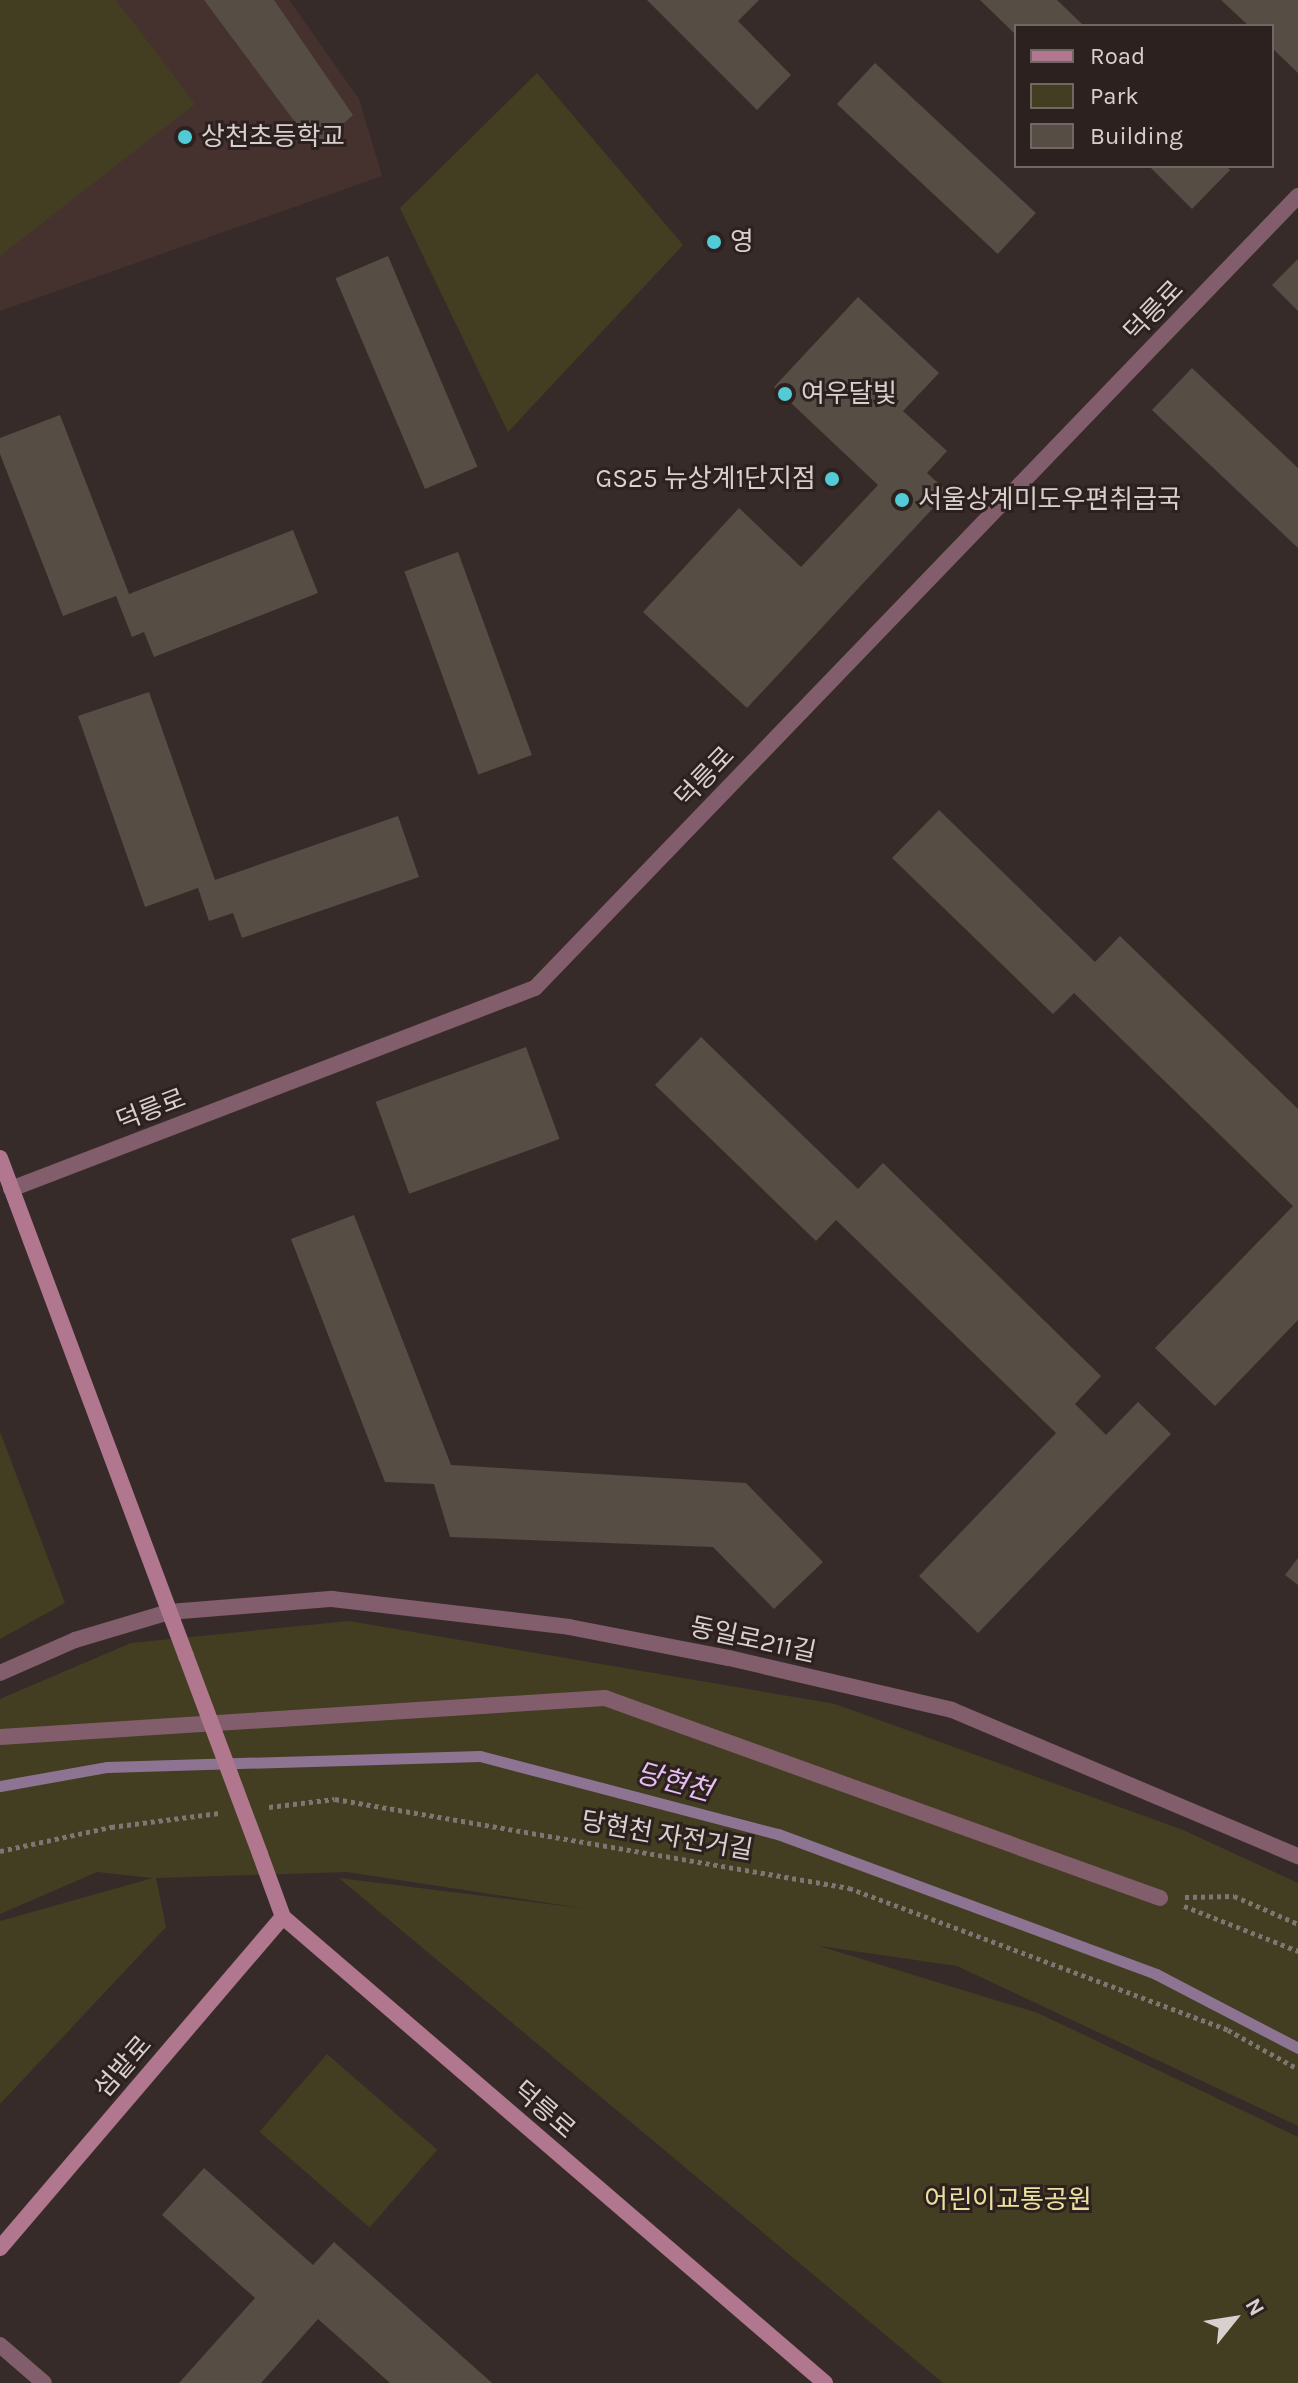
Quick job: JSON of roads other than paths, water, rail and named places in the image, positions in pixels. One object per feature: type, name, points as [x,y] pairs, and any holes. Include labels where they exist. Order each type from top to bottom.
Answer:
[{"type":"main road","points":[[0,1158],[169,1612]]},
{"type":"main road","name":"덕릉로","points":[[169,1612],[283,1917],[825,2383]]},
{"type":"main road","name":"섬밭로","points":[[0,2248],[283,1917]]},
{"type":"street","name":"덕릉로","points":[[11,1189],[535,988],[1298,196]]},
{"type":"street","name":"동일로211길","points":[[0,1673],[75,1640],[169,1612],[332,1599],[569,1627],[729,1658],[952,1710],[1298,1856]]},
{"type":"street","points":[[0,1737],[605,1698],[1160,1898]]},
{"type":"street","points":[[0,2345],[44,2383]]},
{"type":"waterway","name":"당현천","points":[[0,1786],[107,1767],[480,1756],[778,1834],[1156,1974],[1298,2048]]},
{"type":"place","name":"상천초등학교","points":[[185,137]]},
{"type":"place","name":"영","points":[[714,242]]},
{"type":"place","name":"여우달빛","points":[[785,394]]},
{"type":"place","name":"GS25 뉴상계1단지점","points":[[832,479]]},
{"type":"place","name":"서울상계미도우편취급국","points":[[902,500]]},
{"type":"park label","name":"어린이교통공원","points":[[1008,2200]]}]
